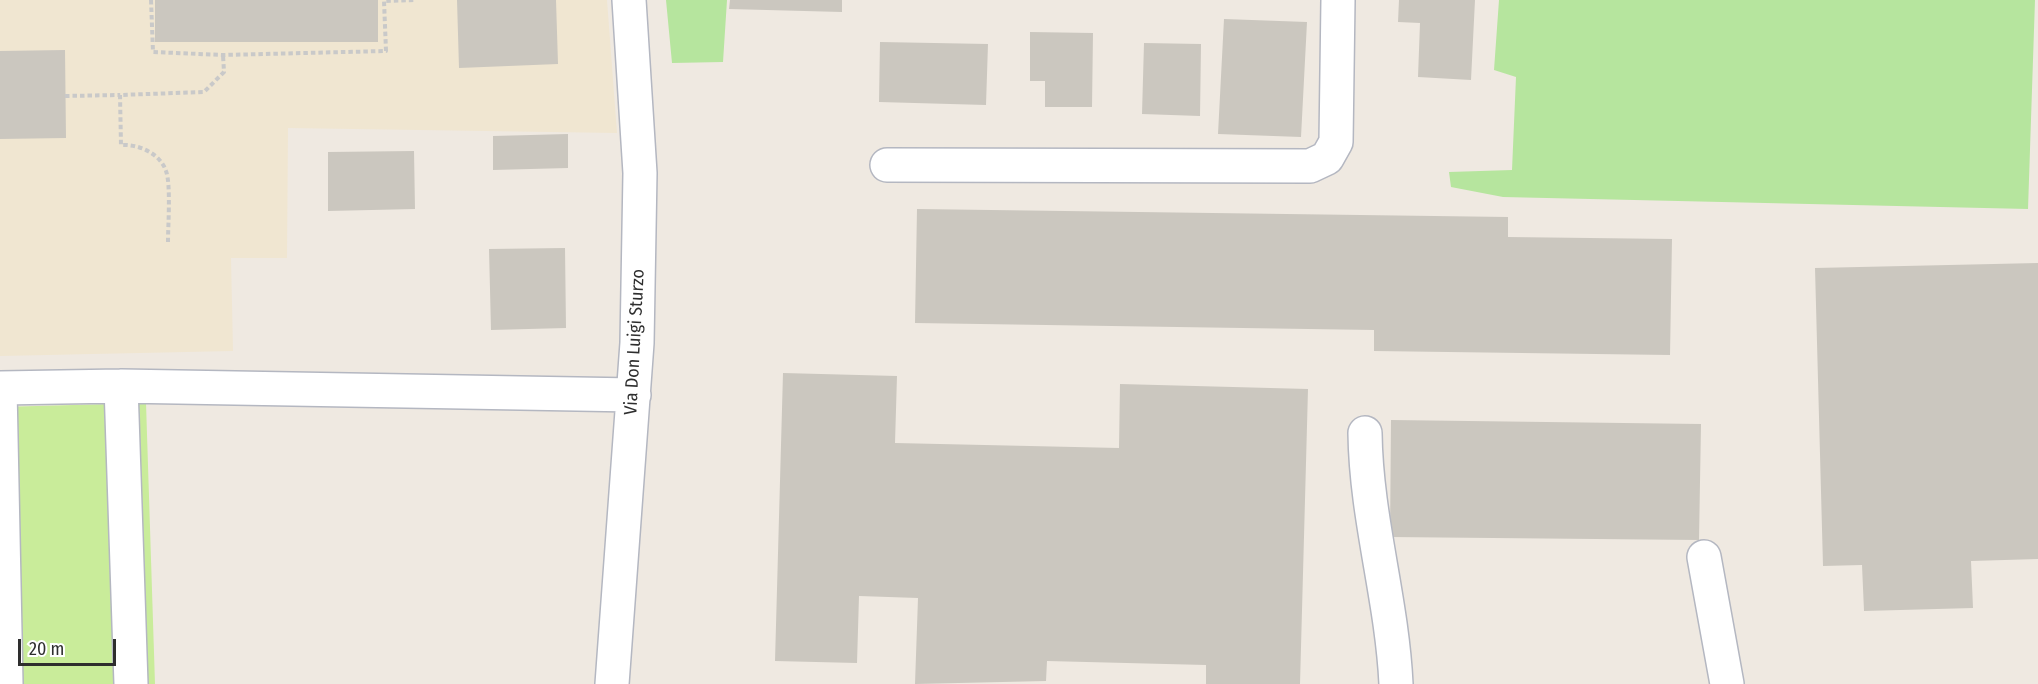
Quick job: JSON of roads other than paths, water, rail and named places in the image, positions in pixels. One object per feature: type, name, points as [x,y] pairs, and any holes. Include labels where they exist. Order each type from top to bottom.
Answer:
[{"type":"street","name":"Via Don Luigi Sturzo","points":[[612,684],[634,394],[640,173],[629,0]]},
{"type":"street","points":[[887,165],[1310,166],[1327,158],[1336,142],[1338,0]]},
{"type":"street","points":[[121,386],[131,684]]},
{"type":"street","points":[[6,684],[2,633],[0,388],[121,386],[634,394]]},
{"type":"street","points":[[1365,433],[1365,468],[1393,638],[1396,684]]},
{"type":"street","points":[[1704,557],[1727,684]]}]
